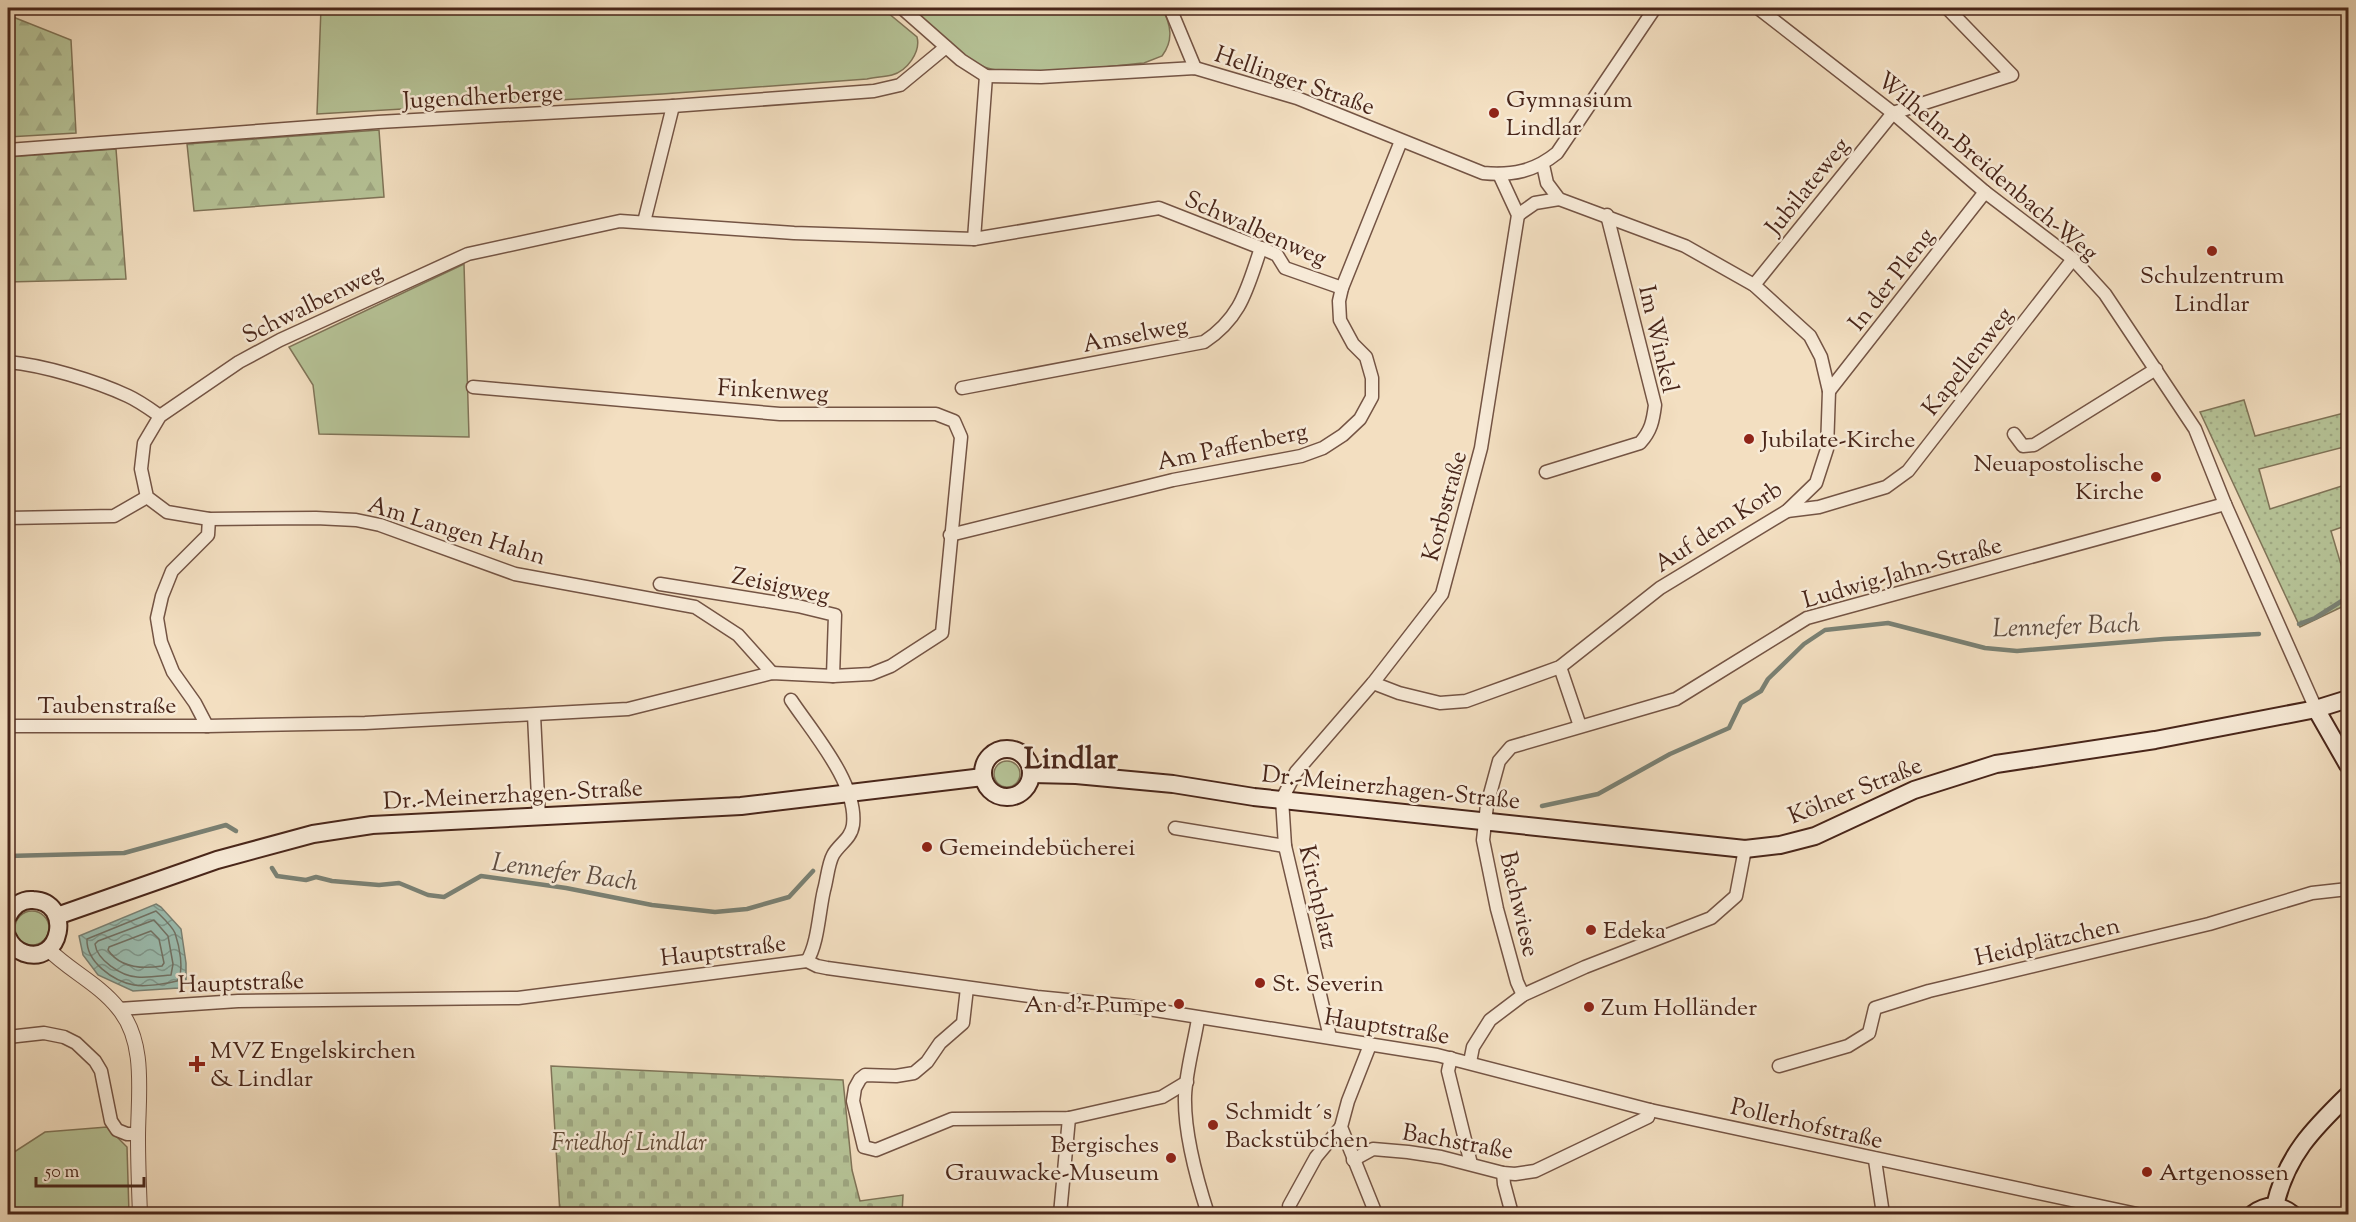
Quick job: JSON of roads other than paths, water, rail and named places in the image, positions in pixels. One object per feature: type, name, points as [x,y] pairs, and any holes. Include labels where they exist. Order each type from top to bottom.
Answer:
[{"type":"main road","name":"Kölner Straße","points":[[1745,849],[1780,845],[1815,836],[1914,790],[1996,764],[2155,740],[2316,709],[2349,699]]},
{"type":"main road","points":[[2316,709],[2349,765]]},
{"type":"main road","points":[[1005,748],[1021,753],[1030,766],[1032,774],[1024,790],[1019,794],[1005,797],[992,792],[983,777],[986,761],[991,755],[1005,748]]},
{"type":"main road","name":"Dr.-Meinerzhagen-Straße","points":[[1032,774],[1076,775],[1173,784],[1282,799],[1745,849]]},
{"type":"main road","name":"Dr.-Meinerzhagen-Straße","points":[[57,916],[217,860],[313,834],[372,825],[741,806],[983,777]]},
{"type":"main road","points":[[8,916],[16,905],[31,900],[46,904],[57,916],[59,934],[55,943],[48,950],[38,954],[28,954],[18,950],[8,938]]},
{"type":"main road","points":[[2275,1206],[2279,1187],[2294,1155],[2314,1128],[2349,1095]]},
{"type":"main road","points":[[2253,1215],[2265,1207],[2275,1206],[2286,1209],[2292,1215]]},
{"type":"street","points":[[902,8],[946,47],[986,76],[974,239]]},
{"type":"street","points":[[1170,8],[1195,68]]},
{"type":"street","points":[[1499,174],[1518,215],[1535,203],[1559,199],[1548,183],[1543,165],[1557,153],[1655,8]]},
{"type":"street","name":"Wilhelm-Breidenbach-Weg","points":[[1758,8],[1893,113],[1985,192],[2073,259],[2106,294],[2194,429],[2224,504],[2316,709]]},
{"type":"street","points":[[1893,113],[2012,75],[1947,8]]},
{"type":"street","name":"Jugendherberge","points":[[8,150],[378,122],[673,106],[874,91],[900,85],[946,47]]},
{"type":"street","name":"Hellinger Straße","points":[[986,76],[1041,77],[1195,68],[1297,98],[1484,172],[1499,174],[1543,165]]},
{"type":"street","points":[[644,222],[673,106]]},
{"type":"street","name":"Jubilateweg","points":[[1754,285],[1893,113]]},
{"type":"street","name":"Am Paffenberg","points":[[950,535],[1173,480],[1301,456],[1323,448],[1343,435],[1360,419],[1372,397],[1372,378],[1366,357],[1353,344],[1340,320],[1339,301],[1342,288],[1401,141]]},
{"type":"street","name":"In der Pleng","points":[[1829,391],[1985,192]]},
{"type":"street","name":"Auf dem Korb","points":[[1373,682],[1399,693],[1440,703],[1466,701],[1560,667],[1660,588],[1787,511],[1816,483],[1827,449],[1829,391],[1821,357],[1810,336],[1754,285],[1685,246],[1559,199]]},
{"type":"street","name":"Schwalbenweg","points":[[147,497],[141,469],[144,443],[160,416],[239,362],[280,340],[468,254],[620,221],[794,234],[974,239],[1159,208],[1277,255],[1285,268],[1342,288]]},
{"type":"street","name":"Korbstraße","points":[[1282,799],[1296,772],[1373,682],[1443,594],[1481,448],[1518,215]]},
{"type":"street","name":"Im Winkel","points":[[1546,472],[1640,443],[1650,432],[1653,421],[1655,405],[1607,215]]},
{"type":"street","name":"Amselweg","points":[[962,388],[1204,342],[1222,331],[1239,308],[1261,248]]},
{"type":"street","name":"Kapellenweg","points":[[1787,511],[1820,507],[1886,487],[1908,471],[2073,259]]},
{"type":"street","points":[[8,362],[28,364],[129,396],[160,416]]},
{"type":"street","points":[[2014,434],[2023,446],[2034,446],[2156,369]]},
{"type":"street","name":"Finkenweg","points":[[473,387],[780,414],[936,414],[954,421],[961,437],[942,633],[891,666],[871,674],[832,676]]},
{"type":"street","points":[[8,518],[114,516],[147,497],[167,512],[209,519],[208,535],[172,571],[162,596],[158,618],[161,642],[173,672],[195,703],[207,726],[366,723],[628,709],[772,673],[832,676]]},
{"type":"street","name":"Ludwig-Jahn-Straße","points":[[1485,820],[1499,761],[1511,747],[1676,699],[1808,618],[2224,504]]},
{"type":"street","name":"Am Langen Hahn","points":[[209,519],[356,520],[380,525],[515,574],[695,607],[738,635],[772,673]]},
{"type":"street","name":"Zeisigweg","points":[[660,584],[798,606],[835,615],[832,676]]},
{"type":"street","points":[[1560,667],[1580,726]]},
{"type":"street","points":[[791,700],[841,776],[850,794],[853,825],[846,842],[833,855],[812,954],[807,961]]},
{"type":"street","points":[[534,715],[539,818]]},
{"type":"street","name":"Taubenstraße","points":[[8,726],[207,726]]},
{"type":"street","name":"Kirchplatz","points":[[1282,799],[1285,846],[1330,1037]]},
{"type":"street","name":"Bachwiese","points":[[1485,820],[1483,840],[1497,909],[1517,982],[1523,995]]},
{"type":"street","points":[[1175,828],[1285,846]]},
{"type":"street","points":[[1470,1062],[1473,1047],[1490,1020],[1523,995],[1585,967],[1711,918],[1736,896],[1745,849]]},
{"type":"street","name":"Heidplätzchen","points":[[1779,1066],[1848,1046],[1869,1033],[1875,1008],[1929,991],[2209,924],[2312,893],[2349,889]]},
{"type":"street","points":[[48,950],[64,965],[96,987],[119,1009],[130,1030],[138,1058],[140,1215]]},
{"type":"street","name":"Hauptstraße","points":[[119,1009],[247,1001],[518,998],[807,961],[827,968],[967,988],[1129,1006],[1198,1019],[1330,1037],[1470,1062]]},
{"type":"street","points":[[967,988],[963,1023],[940,1043],[927,1062],[914,1073],[896,1076],[865,1075],[860,1079],[855,1088],[853,1101],[864,1147],[876,1150],[951,1119],[1069,1118],[1162,1097],[1187,1082]]},
{"type":"street","points":[[1198,1019],[1185,1106],[1197,1179],[1208,1215]]},
{"type":"street","points":[[8,1037],[44,1033],[64,1037],[76,1043],[95,1060],[101,1071],[111,1120],[117,1130],[127,1134],[138,1134]]},
{"type":"street","points":[[1289,1206],[1316,1157],[1341,1127],[1348,1101],[1370,1045]]},
{"type":"street","points":[[1451,1058],[1448,1071],[1472,1164]]},
{"type":"street","name":"Pollerhofstraße","points":[[1470,1062],[1650,1110],[2137,1215]]},
{"type":"street","points":[[1162,1097],[1185,1106]]},
{"type":"street","name":"Bachstraße","points":[[1353,1160],[1373,1149],[1408,1152],[1472,1164],[1503,1173],[1535,1171],[1648,1117],[1650,1110]]},
{"type":"street","points":[[1060,1215],[1069,1118]]},
{"type":"street","points":[[1341,1127],[1376,1215]]},
{"type":"street","points":[[1875,1160],[1883,1215]]},
{"type":"street","points":[[1503,1173],[1512,1215]]},
{"type":"water","points":[[156,904],[181,929],[186,980],[179,988],[133,991],[98,975],[83,955],[79,936]]},
{"type":"waterway","points":[[2299,624],[2315,618],[2348,597]]},
{"type":"waterway","name":"Lennefer Bach","points":[[1542,806],[1598,794],[1670,754],[1729,728],[1741,703],[1761,691],[1768,679],[1804,644],[1825,630],[1888,623],[1985,648],[2017,651],[2259,634]]},
{"type":"waterway","name":"Lennefer Bach","points":[[8,856],[124,853],[226,825],[236,831]]},
{"type":"waterway","name":"Lennefer Bach","points":[[272,868],[277,876],[306,880],[316,877],[332,881],[379,885],[399,883],[428,895],[444,897],[481,876],[566,888],[652,905],[715,912],[747,909],[789,897],[813,871]]},
{"type":"place","name":"Gymnasium Lindlar","points":[[1494,113]]},
{"type":"place","name":"Schulzentrum Lindlar","points":[[2212,251]]},
{"type":"place","name":"Jubilate-Kirche","points":[[1749,439]]},
{"type":"place","name":"Neuapostolische Kirche","points":[[2156,477]]},
{"type":"place","name":"Gemeindebücherei","points":[[927,847]]},
{"type":"place","name":"Edeka","points":[[1591,930]]},
{"type":"place","name":"St. Severin","points":[[1260,983]]},
{"type":"place","name":"An d'r Pumpe","points":[[1179,1004]]},
{"type":"place","name":"Zum Holländer","points":[[1589,1007]]},
{"type":"place","name":"MVZ Engelskirchen & Lindlar","points":[[197,1064]]},
{"type":"place","name":"Schmidt´s Backstübchen","points":[[1213,1125]]},
{"type":"place","name":"Bergisches Grauwacke-Museum","points":[[1171,1158]]},
{"type":"place","name":"Artgenossen","points":[[2147,1172]]},
{"type":"district","name":"Lindlar","points":[[1071,758]]},
{"type":"park label","name":"Friedhof Lindlar","points":[[629,1142]]}]
